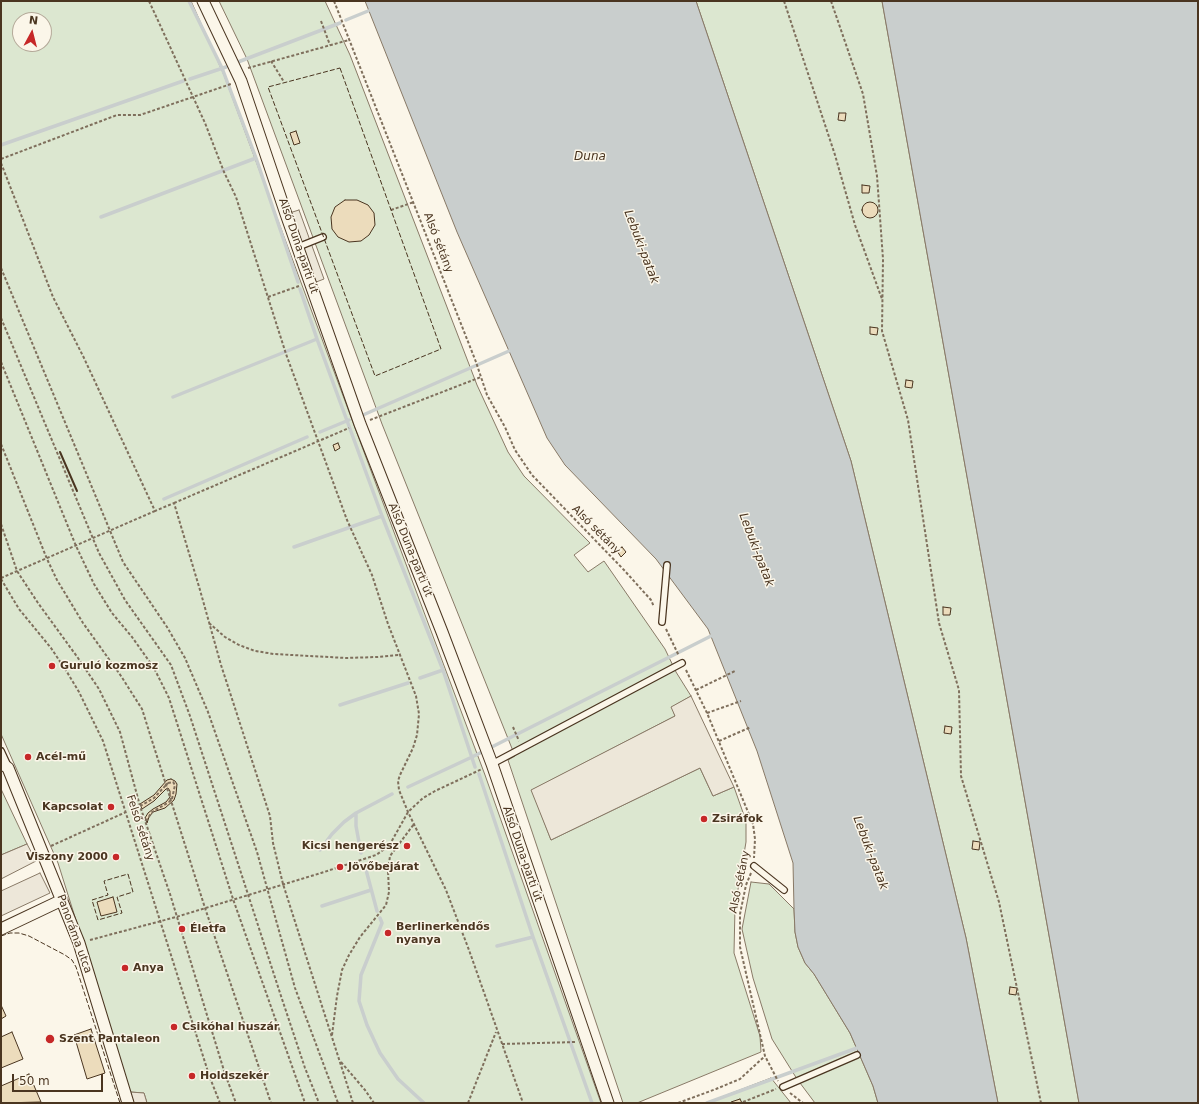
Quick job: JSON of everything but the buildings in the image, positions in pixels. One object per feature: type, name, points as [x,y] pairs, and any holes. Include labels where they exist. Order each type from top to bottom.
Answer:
[{"type":"street","name":"Alsó Duna-parti út","points":[[203,1],[237,72],[360,424],[492,764],[608,1103]]},
{"type":"street","name":"Panoráma utca","points":[[5,766],[79,943],[128,1103]]},
{"type":"street","points":[[1,928],[62,900]]},
{"type":"lane","points":[[298,247],[323,237]]},
{"type":"lane","points":[[662,622],[667,564]]},
{"type":"lane","points":[[492,764],[682,663]]},
{"type":"lane","points":[[1,751],[5,766]]},
{"type":"lane","points":[[754,866],[784,890]]},
{"type":"lane","points":[[783,1087],[857,1055]]},
{"type":"path","points":[[149,1],[193,97],[236,197],[284,349],[352,533],[372,574],[399,655],[416,696],[419,714],[417,735],[398,781],[399,790],[408,812],[446,890],[469,950],[523,1103]]},
{"type":"path","name":"Alsó sétány","points":[[334,1],[414,202],[488,395],[515,450],[532,476],[624,570],[650,600],[696,690],[719,741],[753,824],[755,839],[754,866],[746,885],[740,914],[740,947],[765,1056],[777,1080]]},
{"type":"path","points":[[784,1],[835,155],[855,225],[882,300]]},
{"type":"path","points":[[831,1],[863,94],[877,176],[883,259],[882,331],[908,420],[939,623],[959,690],[961,776],[999,902],[1041,1103]]},
{"type":"path","points":[[321,21],[330,45]]},
{"type":"path","points":[[237,72],[349,40]]},
{"type":"path","points":[[272,61],[284,82]]},
{"type":"path","points":[[1,159],[117,115],[140,115],[231,84]]},
{"type":"path","points":[[1,164],[53,297],[84,358],[155,511]]},
{"type":"path","points":[[391,210],[414,202]]},
{"type":"path","points":[[1,268],[122,562],[167,627],[185,658],[208,712],[257,852],[295,988],[338,1103]]},
{"type":"path","points":[[268,296],[310,282]]},
{"type":"path","points":[[1,318],[92,539],[125,600],[171,665],[190,716],[248,895],[319,1103]]},
{"type":"path","points":[[1,362],[76,546],[94,584],[112,613],[132,637],[154,668],[169,698],[233,899],[305,1103]]},
{"type":"path","points":[[360,424],[481,377]]},
{"type":"path","points":[[1,578],[348,428]]},
{"type":"path","points":[[1,444],[47,559],[57,580],[83,623],[121,676],[142,709],[205,908],[271,1103]]},
{"type":"path","points":[[174,503],[237,715],[270,816],[272,843],[283,884],[353,1103]]},
{"type":"path","points":[[1,524],[17,571],[98,689],[120,732],[141,806],[170,894],[225,1074],[236,1103]]},
{"type":"path","name":"Felső sétány","points":[[1,578],[19,609],[51,648],[79,692],[104,741],[210,1078],[220,1103]]},
{"type":"path","points":[[209,623],[226,637],[239,645],[255,651],[274,654],[346,658],[399,655]]},
{"type":"path","points":[[696,690],[735,671]]},
{"type":"path","points":[[707,713],[741,701]]},
{"type":"path","points":[[719,741],[751,727]]},
{"type":"path","points":[[513,728],[518,740]]},
{"type":"path","points":[[79,943],[176,917],[376,855],[389,846],[408,812],[423,798],[474,772]]},
{"type":"path","points":[[141,806],[154,798],[168,783],[171,781],[174,783],[175,788],[172,798],[167,804],[152,812],[146,821]]},
{"type":"path","points":[[41,850],[126,812]]},
{"type":"path","points":[[332,1037],[336,996],[342,970],[348,955],[360,937],[386,905],[389,892],[388,871],[390,856],[414,824]]},
{"type":"path","points":[[468,1103],[497,1031]]},
{"type":"path","points":[[502,1044],[574,1042]]},
{"type":"path","points":[[678,1103],[716,1090],[740,1079],[765,1056]]},
{"type":"path","points":[[340,1061],[374,1103]]},
{"type":"path","points":[[210,1078],[225,1074]]},
{"type":"path","points":[[742,1102],[783,1087]]},
{"type":"green space","points":[[1,1],[191,1],[224,75],[485,775],[601,1103],[147,1103],[144,1093],[130,1092],[58,863],[1,734]]},
{"type":"green space","points":[[219,1],[325,1],[350,55],[477,385],[508,452],[524,476],[590,543],[574,555],[588,572],[604,561],[665,649],[676,672],[691,696],[672,707],[675,716],[532,790],[551,840],[700,768],[713,796],[734,787],[746,821],[746,842],[735,907],[734,953],[760,1036],[761,1052],[637,1103],[623,1103],[508,760],[515,756],[382,424],[247,59]]},
{"type":"green space","points":[[696,1],[882,1],[1079,1103],[998,1103],[966,938],[851,461]]},
{"type":"green space","points":[[1,789],[27,844],[1,855]]},
{"type":"green space","points":[[751,882],[769,884],[794,909],[795,932],[798,947],[805,963],[814,974],[850,1033],[873,1086],[878,1103],[815,1103],[797,1079],[772,1039],[753,978],[742,929]]},
{"type":"green space","points":[[771,1078],[791,1103],[706,1103]]},
{"type":"shaded area","points":[[299,210],[324,279],[311,284],[286,214]]},
{"type":"shaded area","points":[[691,696],[734,787],[713,796],[700,768],[551,840],[531,790],[675,716],[671,707]]},
{"type":"shaded area","points":[[27,844],[36,861],[1,879],[1,855]]},
{"type":"shaded area","points":[[40,873],[50,893],[1,916],[1,891]]},
{"type":"shaded area","points":[[130,1092],[144,1093],[147,1103],[134,1103]]},
{"type":"water","name":"Duna","points":[[365,1],[696,1],[851,461],[966,938],[998,1103],[878,1103],[873,1086],[850,1033],[814,974],[805,963],[798,947],[795,932],[793,863],[757,751],[708,629],[656,559],[565,465],[547,438],[457,232]]},
{"type":"water","points":[[882,1],[1198,1],[1198,1103],[1079,1103]]},
{"type":"waterway","points":[[189,1],[222,68],[256,158],[298,282]]},
{"type":"waterway","points":[[346,20],[368,11]]},
{"type":"waterway","points":[[238,62],[340,23]]},
{"type":"waterway","points":[[190,79],[226,67]]},
{"type":"waterway","points":[[1,145],[183,81]]},
{"type":"waterway","points":[[101,217],[256,158]]},
{"type":"waterway","points":[[300,289],[382,516],[443,670],[475,767]]},
{"type":"waterway","points":[[173,397],[317,339]]},
{"type":"waterway","points":[[363,415],[509,351]]},
{"type":"waterway","points":[[320,432],[349,420]]},
{"type":"waterway","points":[[164,499],[307,437]]},
{"type":"waterway","points":[[294,547],[382,516]]},
{"type":"waterway","points":[[408,787],[472,757],[711,636]]},
{"type":"waterway","points":[[420,678],[443,670]]},
{"type":"waterway","points":[[340,705],[408,683]]},
{"type":"waterway","points":[[479,774],[533,937],[592,1103]]},
{"type":"waterway","points":[[320,850],[332,834],[344,822],[356,813],[392,794]]},
{"type":"waterway","points":[[356,813],[356,826],[361,853]]},
{"type":"waterway","points":[[365,866],[377,911]]},
{"type":"waterway","points":[[322,906],[371,890]]},
{"type":"waterway","points":[[380,918],[382,923],[361,975],[359,1001],[367,1025],[380,1053],[398,1079],[424,1103]]},
{"type":"waterway","points":[[497,946],[533,937]]},
{"type":"waterway","points":[[707,1103],[857,1048]]},
{"type":"fence","points":[[340,68],[441,349],[375,376],[268,87],[340,68]]},
{"type":"fence","points":[[128,874],[133,892],[117,897],[122,913],[98,920],[92,900],[108,895],[104,881],[128,874]]},
{"type":"fence","points":[[1,936],[10,933],[19,933],[29,936],[72,960],[76,967],[120,1103]]},
{"type":"wall","points":[[60,452],[77,491]]},
{"type":"place","name":"Guruló kozmosz","points":[[52,666]]},
{"type":"place","name":"Acél-mű","points":[[28,757]]},
{"type":"place","name":"Kapcsolat","points":[[111,807]]},
{"type":"place","name":"Zsiráfok","points":[[704,819]]},
{"type":"place","name":"Kicsi hengerész","points":[[407,846]]},
{"type":"place","name":"Viszony 2000","points":[[116,857]]},
{"type":"place","name":"Jövőbejárat","points":[[340,867]]},
{"type":"place","name":"Életfa","points":[[182,929]]},
{"type":"place","name":"Berlinerkendős nyanya","points":[[388,933]]},
{"type":"place","name":"Anya","points":[[125,968]]},
{"type":"place","name":"Csikóhal huszár","points":[[174,1027]]},
{"type":"place","name":"Szent Pantaleon","points":[[50,1039]]},
{"type":"place","name":"Holdszekér","points":[[192,1076]]},
{"type":"water label","name":"Lebuki-patak","points":[[641,247]]},
{"type":"water label","name":"Lebuki-patak","points":[[756,550]]},
{"type":"water label","name":"Lebuki-patak","points":[[870,853]]}]
